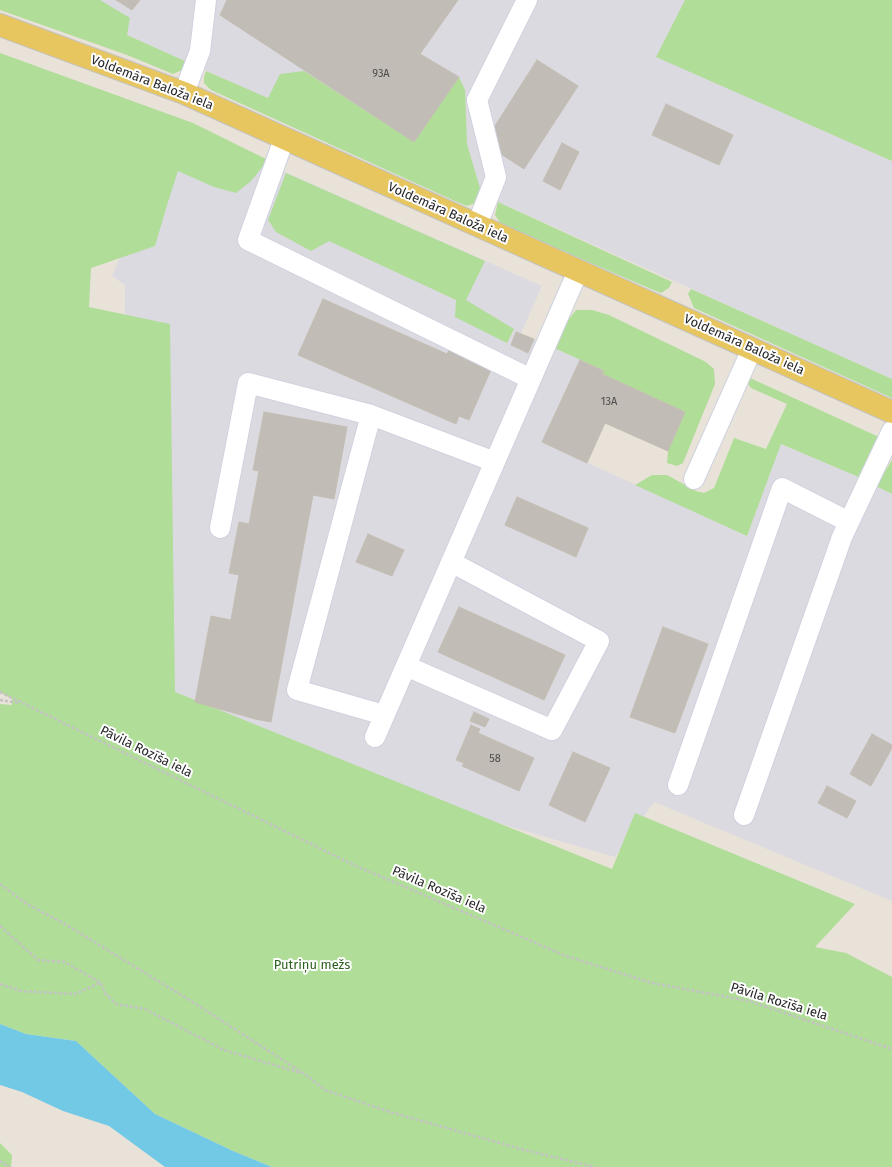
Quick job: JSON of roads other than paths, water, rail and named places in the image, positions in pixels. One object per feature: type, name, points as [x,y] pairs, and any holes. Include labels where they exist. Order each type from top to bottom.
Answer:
[{"type":"main road","name":"Voldemāra Baloža iela","points":[[0,25],[184,93],[892,412]]},
{"type":"lane","points":[[184,93],[200,51],[206,0]]},
{"type":"lane","points":[[476,225],[496,177],[477,100],[527,0]]},
{"type":"lane","points":[[284,139],[248,240],[531,378]]},
{"type":"lane","points":[[375,737],[578,271]]},
{"type":"lane","points":[[694,480],[752,349]]},
{"type":"lane","points":[[220,528],[248,382],[371,415],[495,462]]},
{"type":"lane","points":[[371,415],[297,690],[384,715]]},
{"type":"lane","points":[[744,815],[842,537],[892,431]]},
{"type":"lane","points":[[678,785],[782,488],[849,522]]},
{"type":"lane","points":[[406,666],[552,730],[599,641],[451,562]]},
{"type":"water","points":[[0,1024],[26,1034],[76,1041],[155,1114],[233,1151],[272,1167],[165,1167],[109,1126],[63,1111],[22,1092],[0,1085]]},
{"type":"park label","name":"Putriņu mežs","points":[[312,965]]}]
